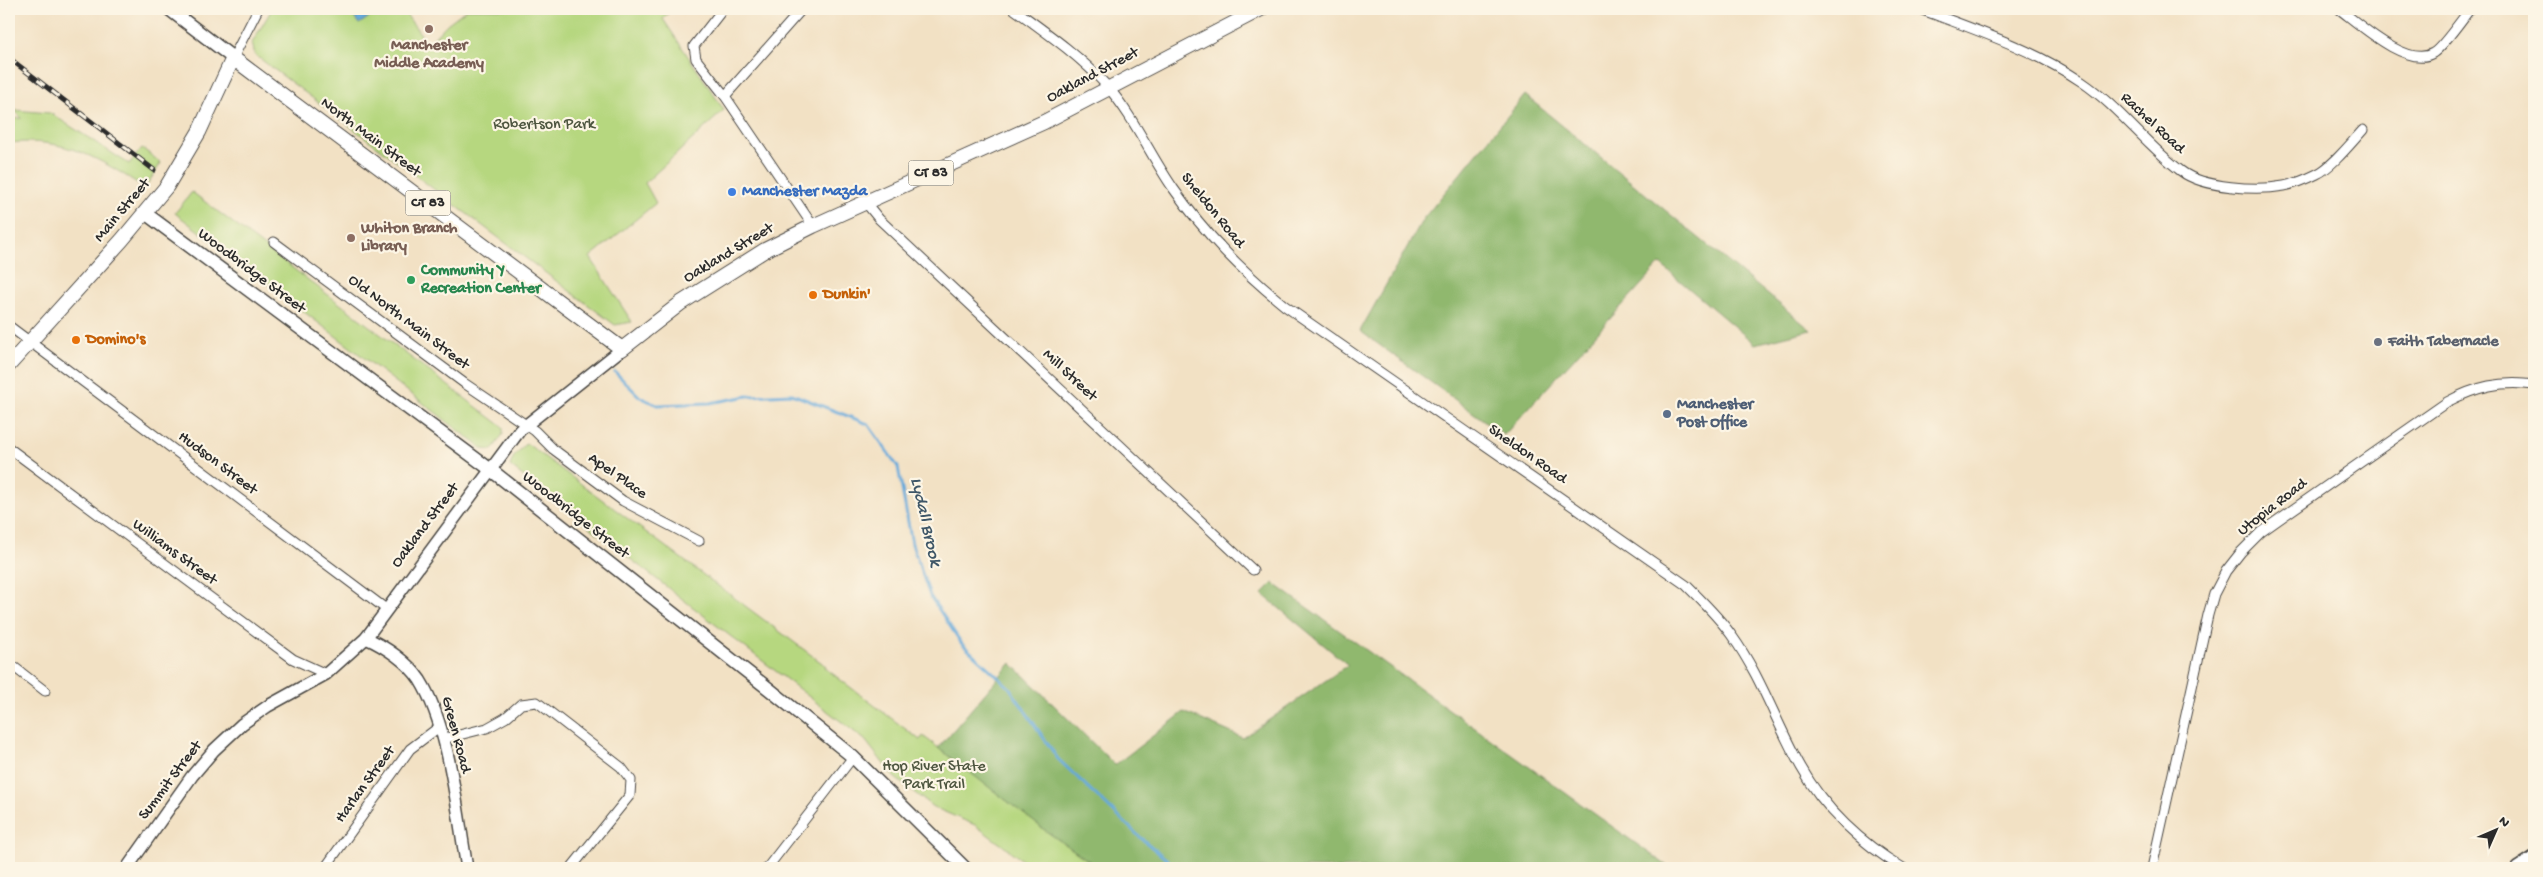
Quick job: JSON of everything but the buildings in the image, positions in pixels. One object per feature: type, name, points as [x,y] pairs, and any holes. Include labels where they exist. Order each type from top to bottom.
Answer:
[{"type":"main road","name":"North Main Street","points":[[169,9],[622,349]]},
{"type":"main road","name":"Oakland Street","points":[[622,349],[681,303],[731,270],[813,226],[1044,122],[1261,9]]},
{"type":"main road","name":"Main Street","points":[[9,365],[145,213],[186,156],[233,58]]},
{"type":"main road","name":"Woodbridge Street","points":[[145,213],[491,470],[853,757],[964,868]]},
{"type":"street","points":[[233,58],[258,9]]},
{"type":"street","points":[[723,9],[694,46],[696,59],[724,96],[813,226]]},
{"type":"street","points":[[724,96],[802,9]]},
{"type":"street","name":"Sheldon Road","points":[[1014,9],[1074,53],[1108,87],[1126,112],[1172,188],[1203,229],[1253,280],[1285,306],[1686,585],[1708,607],[1732,636],[1752,668],[1802,769],[1830,808],[1858,836],[1903,868]]},
{"type":"street","name":"Rachel Road","points":[[1920,9],[2006,41],[2042,58],[2083,83],[2121,114],[2182,172],[2208,183],[2240,187],[2285,186],[2318,174],[2363,130]]},
{"type":"street","points":[[2339,9],[2402,54],[2416,57],[2432,54],[2470,9]]},
{"type":"street","name":"Mill Street","points":[[866,203],[879,219],[1253,570]]},
{"type":"street","name":"Old North Main Street","points":[[274,242],[464,383],[526,425]]},
{"type":"street","name":"Hudson Street","points":[[9,326],[386,609]]},
{"type":"street","name":"Oakland Street","points":[[326,674],[366,638],[526,425],[622,349]]},
{"type":"street","name":"Utopia Road","points":[[2152,868],[2208,614],[2226,571],[2241,552],[2261,532],[2285,514],[2447,402],[2468,391],[2490,385],[2517,382],[2534,385]]},
{"type":"street","name":"Apel Place","points":[[526,425],[556,451],[630,506],[699,541]]},
{"type":"street","name":"Williams Street","points":[[9,448],[293,659],[326,674]]},
{"type":"street","name":"Green Road","points":[[366,638],[381,645],[408,667],[419,679],[427,694],[443,739],[467,868]]},
{"type":"street","points":[[9,663],[45,691]]},
{"type":"street","name":"Summit Street","points":[[127,868],[192,776],[214,750],[242,724],[268,706],[326,674]]},
{"type":"street","points":[[443,739],[487,728],[505,718],[522,704],[537,702],[621,767],[631,780],[630,794],[571,868]]},
{"type":"street","name":"Harlan Street","points":[[324,868],[410,749],[439,727]]},
{"type":"street","points":[[767,868],[853,757]]},
{"type":"street","points":[[2517,868],[2534,857]]},
{"type":"green space","name":"Robertson Park","points":[[272,9],[402,9],[428,44],[447,24],[467,9],[672,9],[663,19],[724,110],[645,183],[656,203],[590,257],[632,322],[615,325],[255,55],[252,43]]},
{"type":"green space","points":[[1525,95],[1811,330],[1755,344],[1660,264],[1504,435],[1360,331],[1423,219]]},
{"type":"green space","points":[[14,110],[50,113],[129,164],[142,148],[161,163],[145,188],[97,159],[81,152],[48,143],[9,143],[9,119],[22,118]]},
{"type":"green space","points":[[192,192],[503,427],[503,434],[492,450],[483,449],[175,213]]},
{"type":"green space","name":"Hop River State Park Trail","points":[[526,443],[826,666],[825,668],[920,740],[923,736],[1046,831],[1099,868],[1033,868],[975,825],[933,807],[894,777],[865,740],[510,466],[513,458]]},
{"type":"green space","points":[[1273,583],[1670,868],[1099,868],[1046,831],[938,748],[1011,663],[1115,765],[1184,712],[1243,738],[1348,665],[1262,594]]},
{"type":"water","points":[[348,9],[372,9],[375,13],[359,24]]},
{"type":"waterway","name":"Lydall Brook","points":[[615,372],[640,397],[657,405],[710,403],[748,396],[792,394],[868,424],[898,467],[912,544],[930,596],[962,644],[1009,687],[1058,759],[1142,839],[1177,868]]},
{"type":"railway","points":[[9,58],[154,170]]},
{"type":"place","name":"Manchester Middle Academy","points":[[429,29]]},
{"type":"place","name":"Manchester Mazda","points":[[732,192]]},
{"type":"place","name":"Whiton Branch Library","points":[[351,238]]},
{"type":"place","name":"Community Y Recreation Center","points":[[411,280]]},
{"type":"place","name":"Dunkin'","points":[[813,295]]},
{"type":"place","name":"Domino's","points":[[76,340]]},
{"type":"place","name":"Faith Tabernacle","points":[[2378,342]]},
{"type":"place","name":"Manchester Post Office","points":[[1667,414]]}]
